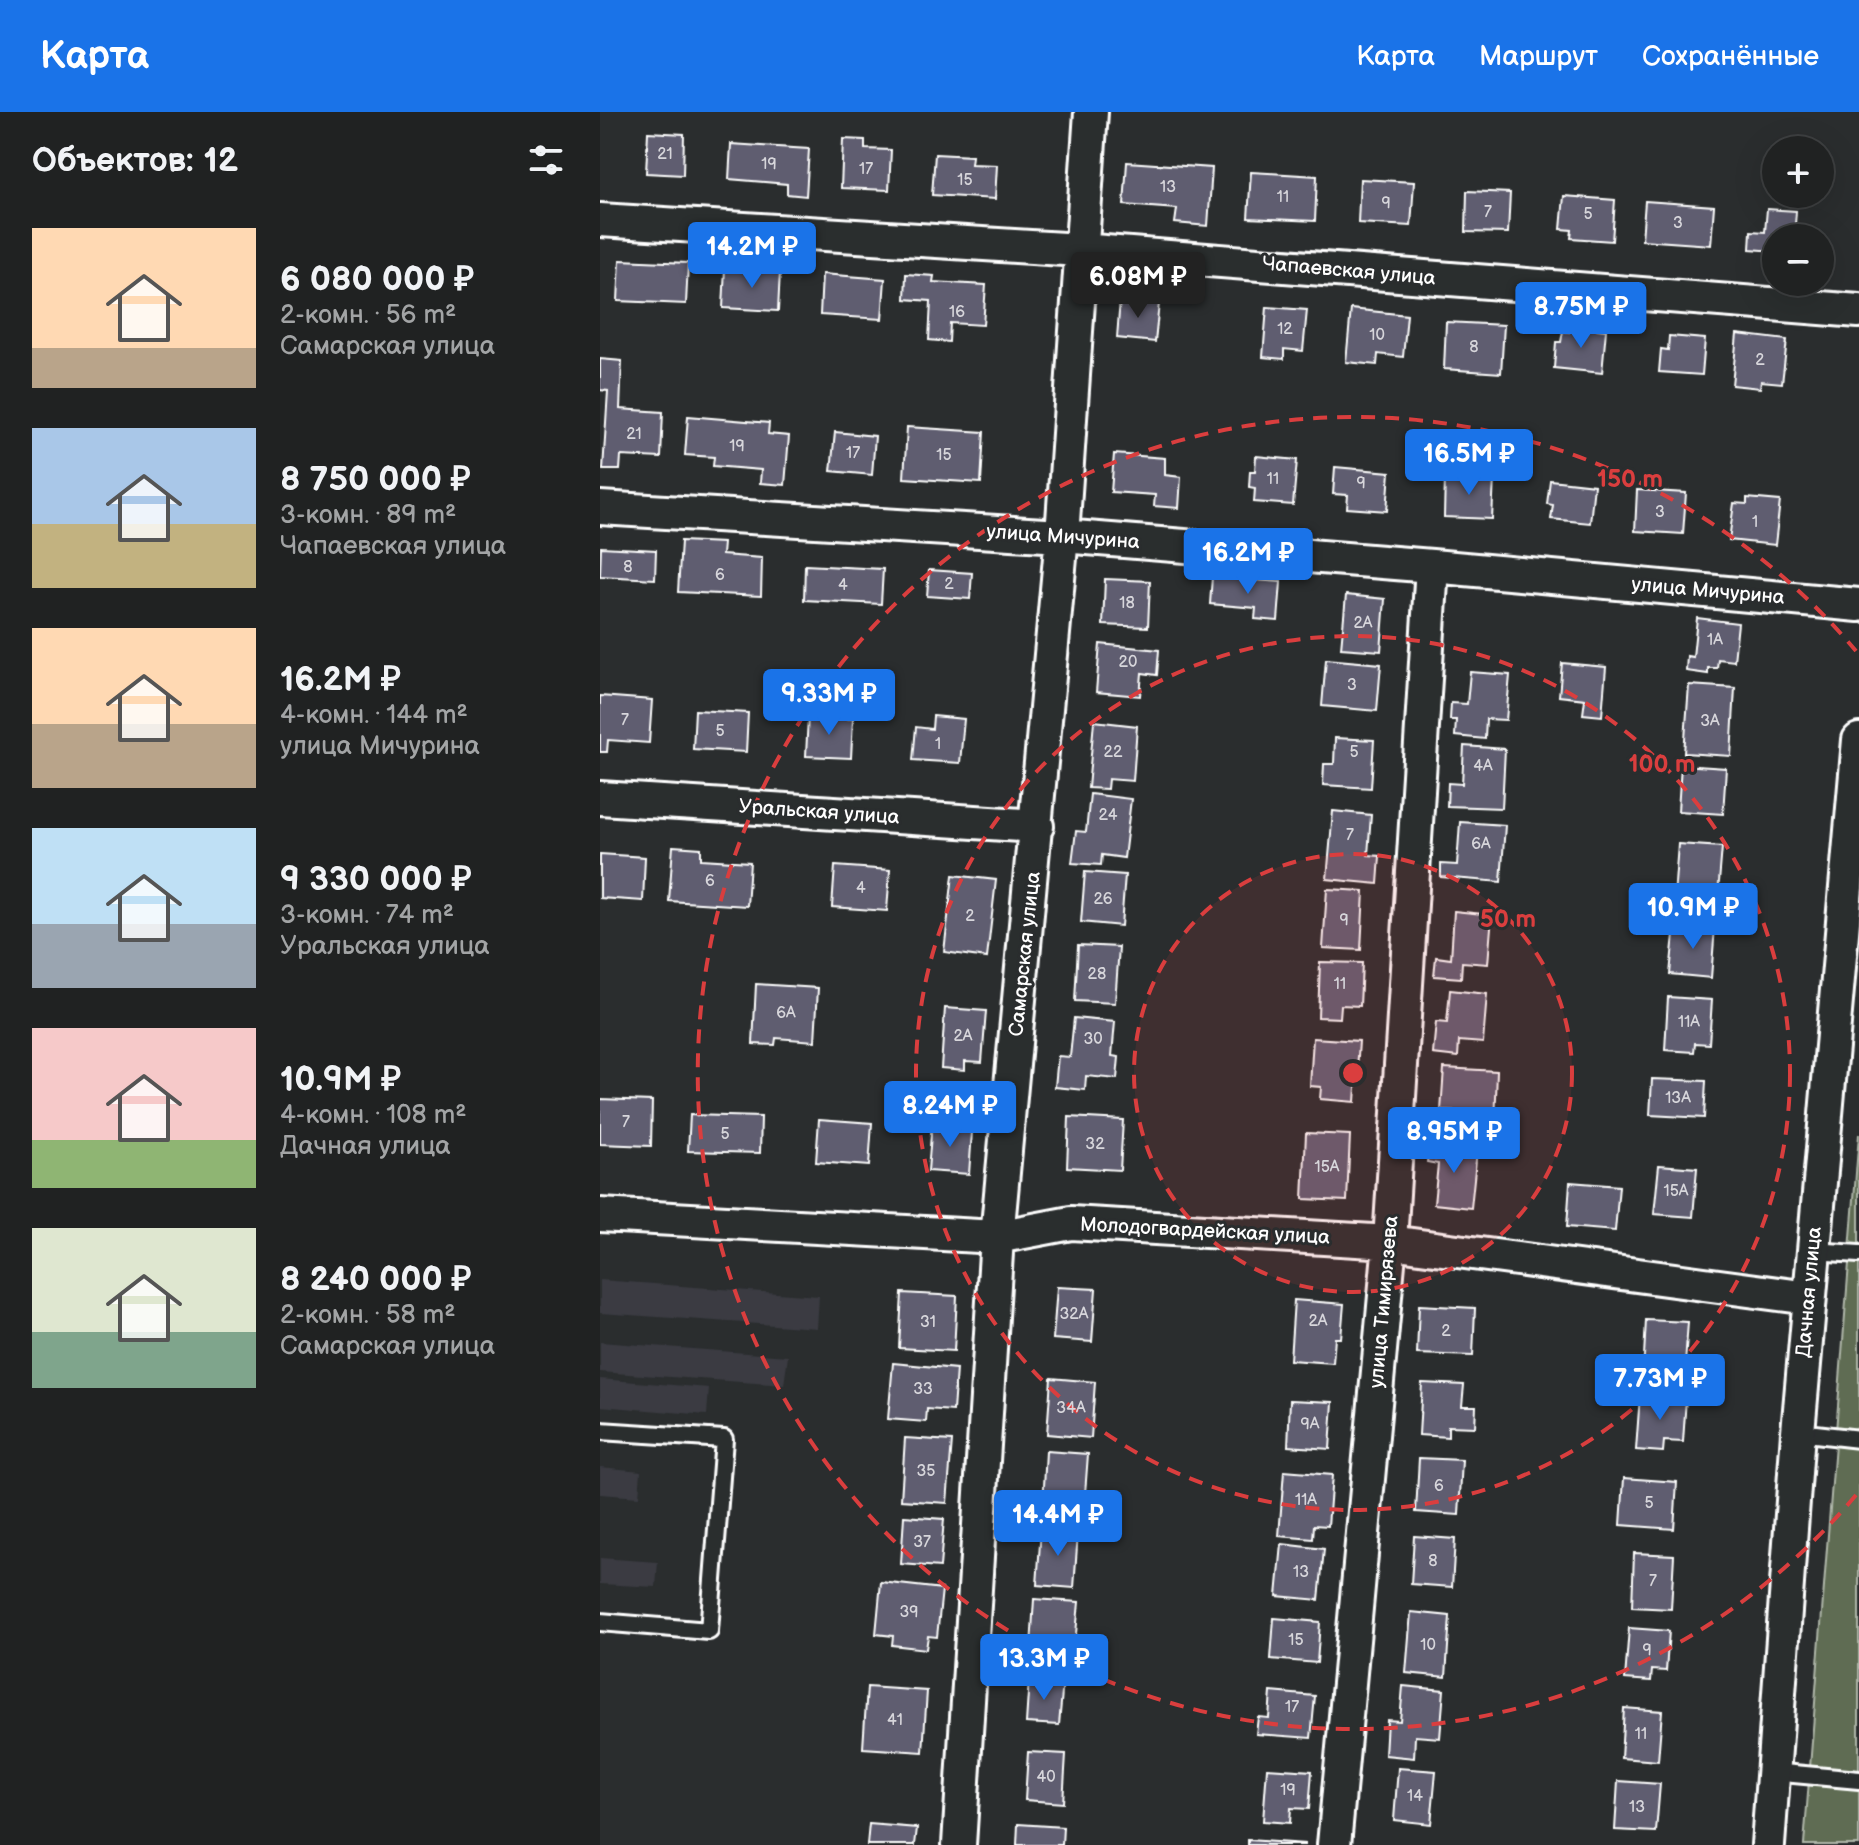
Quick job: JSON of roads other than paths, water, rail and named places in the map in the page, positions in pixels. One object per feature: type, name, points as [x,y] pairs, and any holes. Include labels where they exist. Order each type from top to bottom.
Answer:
[{"type":"street","name":"Самарская улица","points":[[959,1845],[997,1237],[1062,536],[1091,112]]},
{"type":"street","name":"Чапаевская улица","points":[[600,220],[1080,250],[1859,311]]},
{"type":"street","name":"улица Мичурина","points":[[600,508],[1062,536],[1859,605]]},
{"type":"street","name":"улица Тимирязева","points":[[1334,1845],[1390,1242],[1432,566]]},
{"type":"street","name":"Дачная улица","points":[[1768,1845],[1813,1251],[1851,907],[1859,740]]},
{"type":"street","name":"Уральская улица","points":[[600,798],[1037,826]]},
{"type":"street","name":"Молодогвардейская улица","points":[[600,1215],[997,1237],[1071,1223],[1390,1242],[1809,1298]]},
{"type":"lane","points":[[1813,1251],[1859,1254]]},
{"type":"lane","points":[[600,1431],[724,1439],[709,1631],[600,1622]]},
{"type":"lane","points":[[1798,1432],[1859,1439]]},
{"type":"lane","points":[[1772,1772],[1859,1780]]}]
